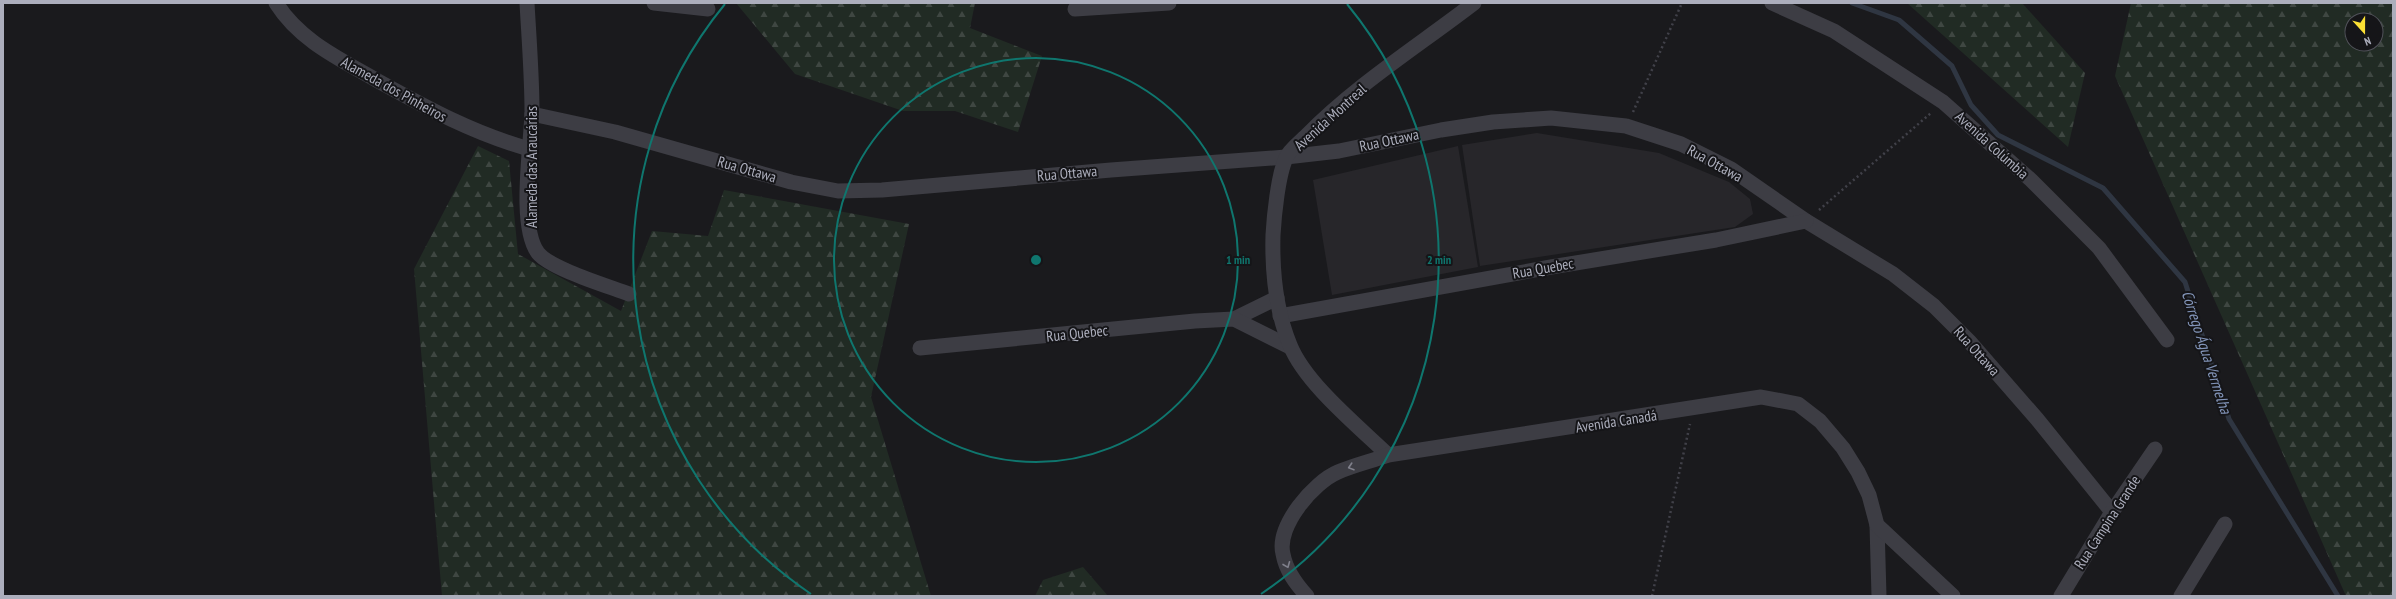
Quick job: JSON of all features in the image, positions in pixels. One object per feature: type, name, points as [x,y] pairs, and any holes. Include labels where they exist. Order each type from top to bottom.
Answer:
[{"type":"street","name":"Alameda dos Pinheiros","points":[[276,3],[295,28],[319,48],[447,119],[489,137],[529,150]]},
{"type":"street","name":"Alameda das Araucárias","points":[[527,3],[532,114],[529,150],[528,220],[531,241],[540,255],[559,267],[629,294]]},
{"type":"street","points":[[654,3],[708,9]]},
{"type":"street","points":[[1075,9],[1168,3]]},
{"type":"street","name":"Avenida Montreal","points":[[1388,455],[1325,394],[1306,372],[1290,347],[1280,316],[1277,298],[1273,250],[1274,213],[1286,157],[1320,122],[1370,80],[1474,3]]},
{"type":"street","name":"Avenida Colúmbia","points":[[1772,3],[1834,31],[1943,102],[2030,180],[2099,248],[2167,340]]},
{"type":"street","name":"Rua Ottawa","points":[[532,114],[615,132],[791,182],[838,191],[882,190],[1111,170],[1286,157],[1339,151],[1441,130],[1493,122],[1551,118],[1626,126],[1681,144],[1731,169],[1806,222],[1893,274],[1934,306],[1969,341],[2006,383],[2112,512]]},
{"type":"street","name":"Rua Quebec","points":[[1280,316],[1551,266],[1716,240],[1806,222]]},
{"type":"street","name":"Rua Quebec","points":[[920,348],[1195,321],[1234,319],[1277,298]]},
{"type":"street","name":"Rua Quebec","points":[[1234,319],[1290,347]]},
{"type":"street","name":"Avenida Canadá","points":[[1307,596],[1293,580],[1282,553],[1286,530],[1298,505],[1316,486],[1337,472],[1388,455],[1761,397],[1798,404],[1820,421],[1843,448],[1869,495],[1877,525],[1879,596]]},
{"type":"street","name":"Rua Campina Grande","points":[[2061,596],[2112,512],[2155,449]]},
{"type":"street","points":[[2181,596],[2225,524]]},
{"type":"street","points":[[1877,525],[1953,596]]},
{"type":"path","points":[[1626,126],[1682,3]]},
{"type":"path","points":[[1806,222],[1943,102]]},
{"type":"path","points":[[1652,596],[1694,408]]},
{"type":"shaded area","points":[[1537,133],[1659,153],[1729,182],[1750,199],[1753,214],[1735,227],[1480,266],[1462,145]]},
{"type":"shaded area","points":[[1458,146],[1478,267],[1332,295],[1313,180]]},
{"type":"green space","points":[[736,3],[975,3],[970,28],[1042,56],[1018,132],[955,111],[903,111],[795,74]]},
{"type":"green space","points":[[1907,3],[2022,3],[2085,73],[2068,147]]},
{"type":"green space","points":[[2131,3],[2393,3],[2393,596],[2346,596],[2115,76]]},
{"type":"green space","points":[[478,146],[509,161],[518,254],[621,311],[652,231],[708,236],[724,190],[909,224],[871,397],[931,596],[442,596],[414,269]]},
{"type":"green space","points":[[1083,567],[1108,596],[1035,596],[1043,580]]},
{"type":"waterway","name":"Córrego Água Vermelha","points":[[1852,3],[1899,20],[1952,66],[1971,105],[1998,135],[2103,188],[2185,282],[2229,419],[2338,596]]}]
